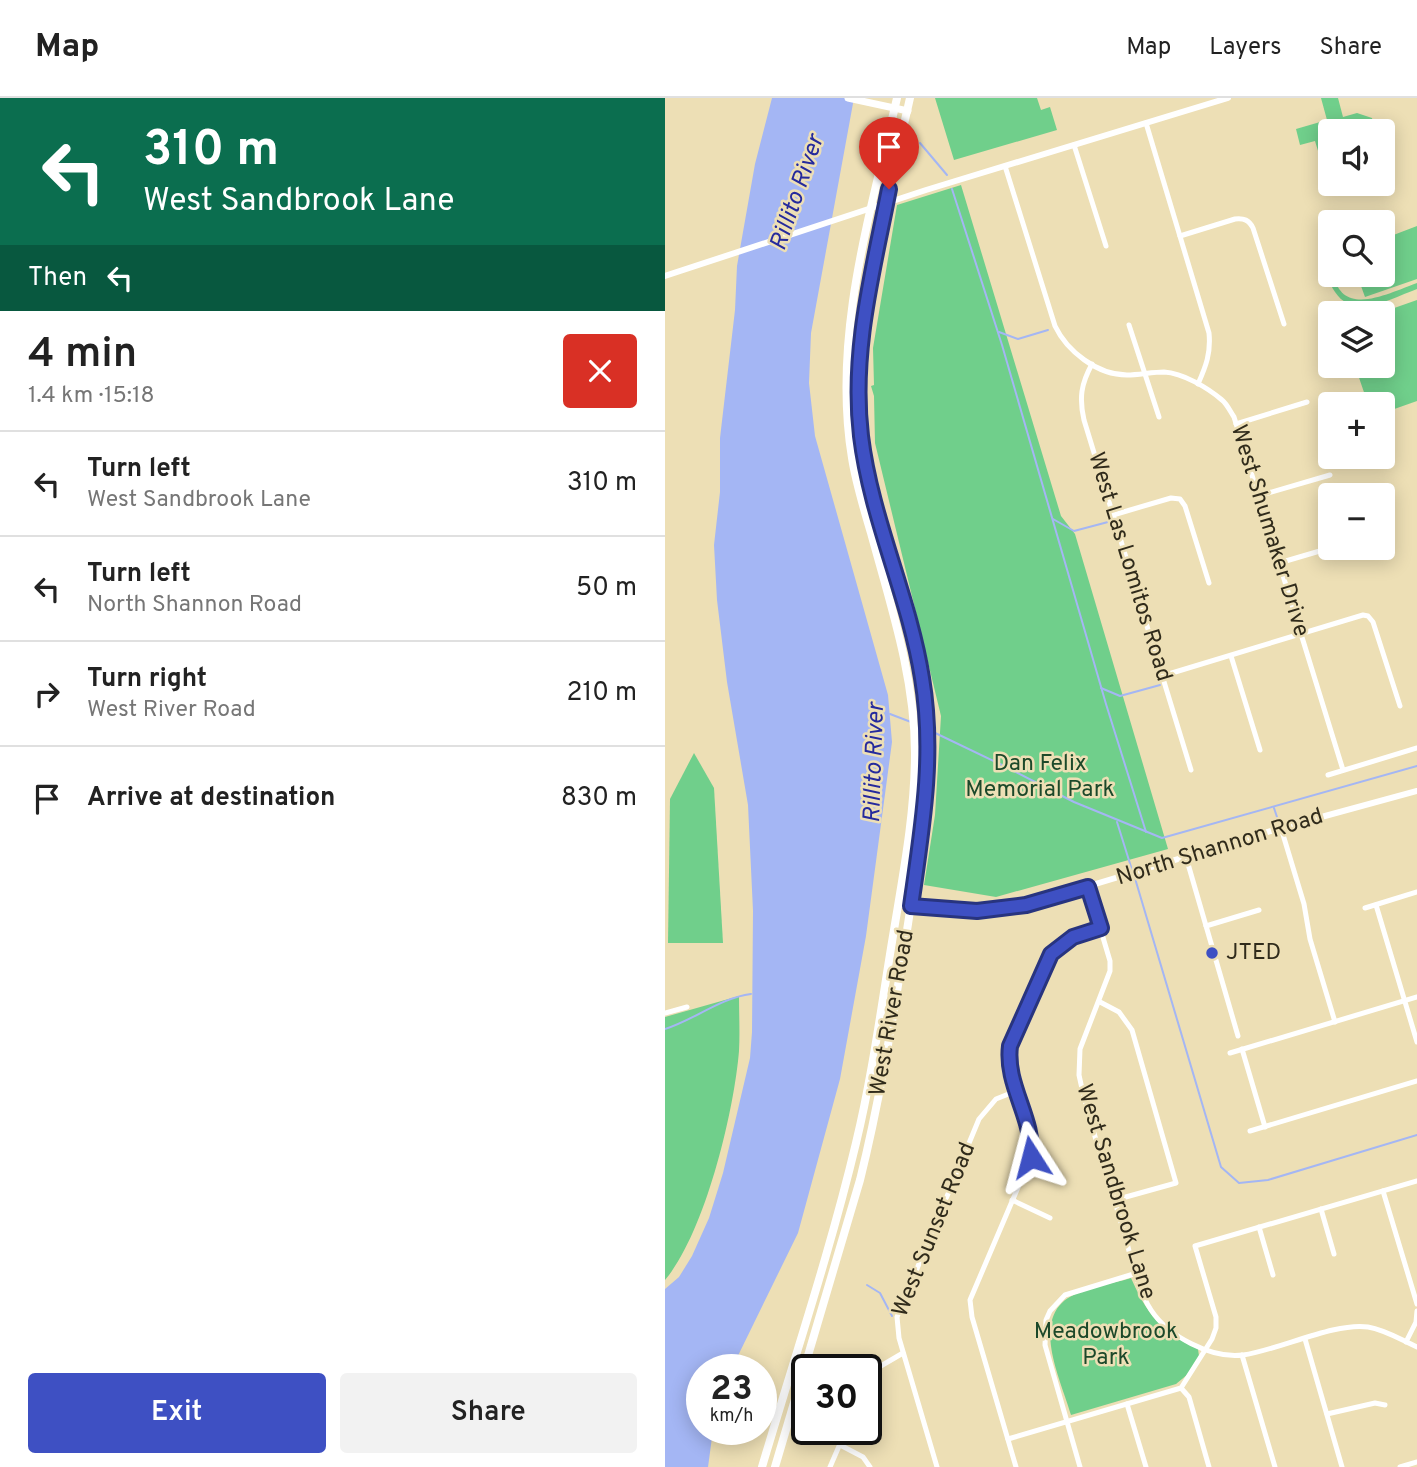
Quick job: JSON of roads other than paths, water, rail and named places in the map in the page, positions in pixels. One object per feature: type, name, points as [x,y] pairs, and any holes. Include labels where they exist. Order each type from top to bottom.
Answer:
[{"type":"main road","points":[[848,98],[908,111]]},
{"type":"main road","name":"West River Road","points":[[762,1467],[857,1139],[898,904],[914,792],[915,733],[909,678],[858,487],[847,421],[845,380],[850,318],[897,98]]},
{"type":"main road","name":"West River Road","points":[[775,1467],[870,1139],[884,1073],[927,790],[928,738],[922,677],[868,475],[860,420],[860,344],[889,189],[911,98]]},
{"type":"main road","points":[[847,421],[860,420]]},
{"type":"main road","points":[[798,1346],[810,1350]]},
{"type":"street","points":[[665,276],[1005,166],[1228,98]]},
{"type":"street","points":[[1146,123],[1210,341],[1207,365],[1198,384]]},
{"type":"street","points":[[1074,145],[1106,246]]},
{"type":"street","name":"West Shumaker Drive","points":[[1005,166],[1061,340],[1092,364],[1123,375],[1165,372],[1198,384],[1223,401],[1236,424],[1343,770]]},
{"type":"street","points":[[1180,236],[1248,217],[1284,324]]},
{"type":"street","points":[[1129,325],[1159,417]]},
{"type":"street","name":"West Las Lomitos Road","points":[[1092,364],[1081,386],[1079,402],[1191,770]]},
{"type":"street","points":[[1236,424],[1307,402]]},
{"type":"street","points":[[1258,496],[1330,475]]},
{"type":"street","points":[[1113,515],[1179,496],[1185,506],[1209,583]]},
{"type":"street","points":[[1279,563],[1318,552]]},
{"type":"street","points":[[1162,676],[1370,614],[1400,706]]},
{"type":"street","points":[[1231,656],[1261,750]]},
{"type":"street","name":"North Shannon Road","points":[[1328,775],[1417,748]]},
{"type":"street","name":"North Shannon Road","points":[[898,904],[977,911],[1026,905],[1282,828],[1417,792]]},
{"type":"street","points":[[1282,828],[1304,904],[1310,939],[1335,1022]]},
{"type":"street","points":[[1186,857],[1238,1036]]},
{"type":"street","name":"West Sandbrook Lane","points":[[1088,887],[1110,961],[1100,1002],[1080,1049],[1079,1075],[1148,1304],[1164,1324],[1206,1350]]},
{"type":"street","points":[[1365,908],[1417,892]]},
{"type":"street","points":[[1376,905],[1417,1042]]},
{"type":"street","points":[[1206,926],[1259,910]]},
{"type":"street","points":[[1016,1467],[972,1317],[970,1300],[1031,1157],[1030,1136],[1009,1059],[1010,1046],[1051,954],[1073,937],[1101,928]]},
{"type":"street","points":[[1230,1053],[1417,997]]},
{"type":"street","points":[[1100,1002],[1119,1012],[1132,1030],[1176,1183],[1115,1200]]},
{"type":"street","points":[[665,1013],[687,1007]]},
{"type":"street","points":[[1242,1049],[1265,1127]]},
{"type":"street","points":[[1251,1131],[1417,1081]]},
{"type":"street","name":"West Sunset Road","points":[[937,1467],[896,1326],[901,1303],[979,1119],[996,1100],[1016,1091]]},
{"type":"street","points":[[1008,1439],[1181,1388],[1206,1350],[1216,1328],[1216,1317],[1195,1247],[1417,1181]]},
{"type":"street","points":[[1383,1191],[1417,1304]]},
{"type":"street","points":[[1012,1200],[1050,1217]]},
{"type":"street","points":[[1321,1209],[1334,1254]]},
{"type":"street","points":[[1259,1227],[1273,1275]]},
{"type":"street","points":[[1080,1467],[1045,1345],[1045,1325],[1050,1311],[1065,1295],[1137,1273]]},
{"type":"street","points":[[1406,1342],[1416,1322],[1417,1311]]},
{"type":"street","points":[[1206,1350],[1243,1355],[1360,1326],[1379,1330],[1417,1347]]},
{"type":"street","points":[[1305,1339],[1342,1467]]},
{"type":"street","points":[[882,1365],[903,1353]]},
{"type":"street","points":[[1243,1355],[1275,1467]]},
{"type":"street","points":[[1181,1388],[1188,1397],[1209,1467]]},
{"type":"street","points":[[1327,1414],[1375,1403],[1385,1405]]},
{"type":"street","points":[[1127,1404],[1146,1467]]},
{"type":"street","points":[[830,1467],[840,1445],[863,1457],[870,1467]]},
{"type":"street","points":[[1400,1467],[1417,1462]]},
{"type":"water","name":"Rillito River","points":[[772,98],[854,98],[811,333],[809,383],[815,436],[888,695],[892,742],[866,936],[840,1079],[798,1233],[739,1354],[686,1354],[686,1445],[711,1445],[708,1467],[665,1467],[665,1289],[679,1277],[709,1218],[723,1173],[750,1058],[752,1032],[753,911],[748,805],[727,682],[717,600],[714,545],[720,492],[720,438],[735,310],[737,266],[755,164]]},
{"type":"waterway","points":[[920,143],[947,175]]},
{"type":"waterway","points":[[952,189],[1002,345],[1146,832]]},
{"type":"waterway","points":[[999,332],[1018,339],[1048,330]]},
{"type":"waterway","points":[[1053,519],[1074,531],[1108,522]]},
{"type":"waterway","points":[[1101,688],[1120,696],[1160,685]]},
{"type":"waterway","name":"Rillito River","points":[[890,714],[911,722]]},
{"type":"waterway","points":[[929,730],[1074,802],[1162,838],[1417,766]]},
{"type":"waterway","points":[[1274,808],[1278,820]]},
{"type":"waterway","points":[[1117,822],[1132,870]]},
{"type":"waterway","points":[[1134,875],[1221,1167],[1239,1183],[1268,1180],[1417,1135]]},
{"type":"waterway","points":[[665,1029],[718,1004],[751,994]]},
{"type":"waterway","points":[[867,1285],[880,1293],[892,1316]]},
{"type":"place","name":"JTED","points":[[1212,953]]},
{"type":"park label","name":"Dan Felix Memorial Park","points":[[1040,777]]},
{"type":"park label","name":"Meadowbrook Park","points":[[1106,1345]]}]
